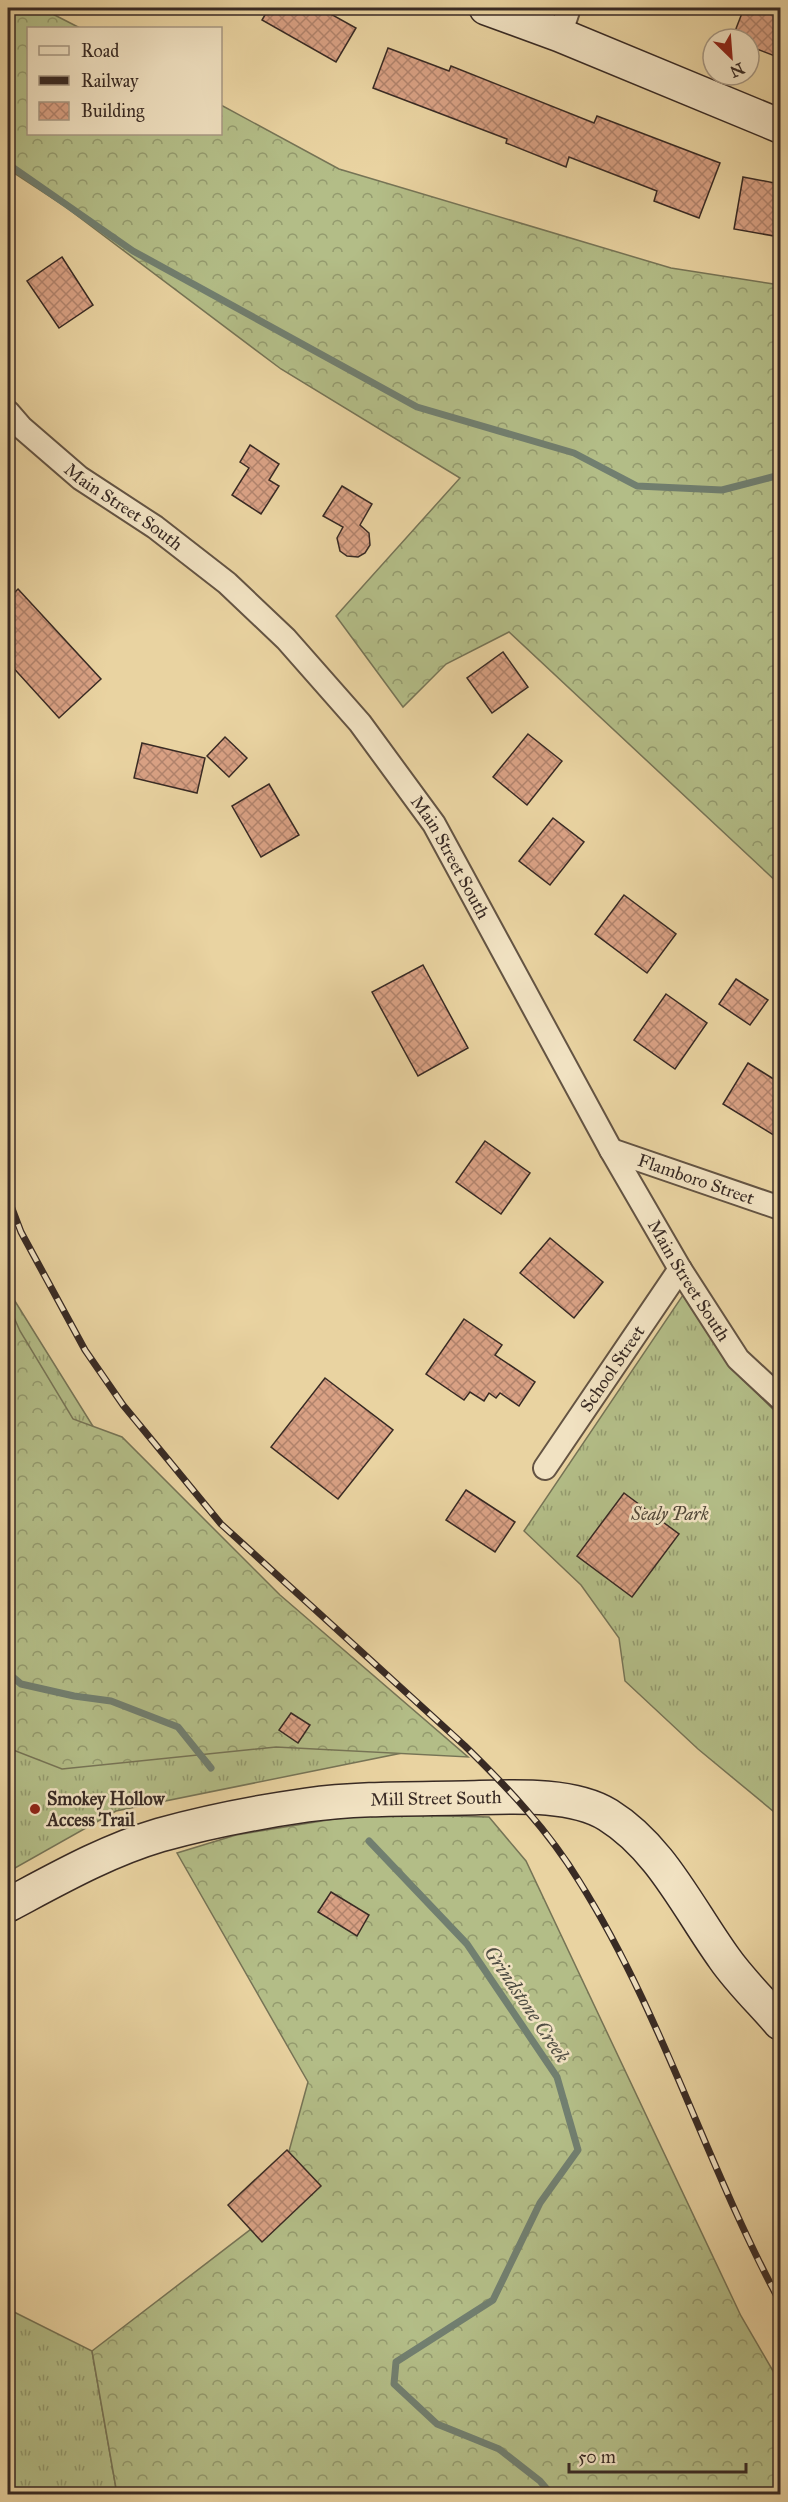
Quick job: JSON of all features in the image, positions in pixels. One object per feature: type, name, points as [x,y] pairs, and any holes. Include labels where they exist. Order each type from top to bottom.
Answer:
[{"type":"main road","points":[[486,8],[564,21],[780,126]]},
{"type":"main road","name":"Mill Street South","points":[[8,1905],[104,1855],[158,1836],[205,1824],[308,1805],[519,1797],[570,1801],[605,1813],[632,1832],[651,1850],[725,1960],[780,2023]]},
{"type":"street","name":"Main Street South","points":[[8,412],[21,427],[80,478],[155,527],[227,583],[286,639],[360,723],[434,824],[611,1150],[680,1269],[738,1359],[780,1398]]},
{"type":"street","name":"Flamboro Street","points":[[611,1150],[780,1208]]},
{"type":"street","name":"School Street","points":[[545,1468],[680,1269]]},
{"type":"green space","points":[[8,8],[41,8],[78,27],[27,27],[27,135],[222,135],[222,106],[339,169],[671,268],[780,285],[780,885],[509,632],[446,664],[403,707],[336,616],[460,478],[281,369],[63,205],[8,169]]},
{"type":"green space","points":[[8,1290],[142,1505],[407,1752],[116,1811],[8,1872]]},
{"type":"green space","name":"Sealy Park","points":[[683,1295],[730,1367],[780,1416],[779,1816],[698,1749],[625,1681],[619,1638],[581,1585],[524,1531]]},
{"type":"green space","points":[[8,1304],[20,1331],[73,1419],[122,1437],[280,1595],[468,1757],[276,1747],[62,1769],[8,1748]]},
{"type":"green space","points":[[365,1814],[489,1817],[526,1861],[741,2316],[780,2383],[780,2494],[117,2494],[92,2351],[272,2213],[308,2082],[177,1853],[236,1835]]},
{"type":"green space","points":[[8,2309],[92,2351],[117,2494],[8,2494]]},
{"type":"building","points":[[269,8],[320,8],[356,28],[336,62],[262,20]]},
{"type":"building","points":[[744,8],[780,8],[780,58],[761,51],[761,27],[737,27]]},
{"type":"building","points":[[388,48],[449,71],[451,66],[594,123],[597,116],[720,163],[699,218],[654,201],[657,191],[569,157],[566,167],[506,143],[507,139],[373,88]]},
{"type":"building","points":[[743,177],[780,184],[780,237],[734,229]]},
{"type":"building","points":[[62,257],[93,305],[59,328],[27,281]]},
{"type":"building","points":[[250,445],[279,464],[269,480],[279,486],[261,514],[232,495],[249,468],[240,462]]},
{"type":"building","points":[[342,486],[372,504],[360,525],[369,533],[370,545],[365,553],[358,557],[347,556],[340,551],[337,538],[343,527],[323,516]]},
{"type":"building","points":[[18,589],[101,679],[59,718],[8,662],[8,599]]},
{"type":"building","points":[[503,652],[528,687],[492,713],[467,678]]},
{"type":"building","points":[[528,734],[562,761],[527,805],[493,777]]},
{"type":"building","points":[[225,737],[247,758],[229,777],[207,756]]},
{"type":"building","points":[[142,743],[205,758],[197,793],[134,778]]},
{"type":"building","points":[[269,784],[299,835],[261,857],[232,806]]},
{"type":"building","points":[[553,818],[584,842],[550,885],[519,861]]},
{"type":"building","points":[[624,895],[676,934],[647,973],[595,934]]},
{"type":"building","points":[[423,965],[468,1048],[418,1076],[372,992]]},
{"type":"building","points":[[736,979],[768,1000],[750,1025],[719,1004]]},
{"type":"building","points":[[666,994],[707,1023],[675,1069],[634,1040]]},
{"type":"building","points":[[748,1063],[780,1083],[780,1139],[723,1104]]},
{"type":"building","points":[[485,1141],[530,1173],[501,1214],[456,1182]]},
{"type":"building","points":[[550,1238],[603,1282],[574,1318],[520,1273]]},
{"type":"building","points":[[464,1319],[502,1345],[495,1355],[535,1382],[519,1406],[500,1393],[496,1398],[489,1393],[484,1401],[470,1392],[464,1400],[426,1374]]},
{"type":"building","points":[[325,1378],[393,1430],[338,1499],[271,1447]]},
{"type":"building","points":[[466,1490],[515,1522],[495,1552],[446,1520]]},
{"type":"building","points":[[624,1493],[679,1534],[632,1597],[577,1556]]},
{"type":"building","points":[[291,1713],[310,1725],[298,1743],[279,1730]]},
{"type":"building","points":[[331,1892],[369,1915],[357,1936],[318,1912]]},
{"type":"building","points":[[287,2150],[321,2186],[262,2242],[228,2205]]},
{"type":"waterway","points":[[8,164],[133,251],[417,407],[574,453],[637,486],[722,490],[780,475]]},
{"type":"waterway","name":"Grindstone Creek","points":[[8,1673],[21,1684],[74,1696],[111,1701],[178,1727],[211,1768]]},
{"type":"waterway","name":"Grindstone Creek","points":[[369,1841],[467,1944],[557,2077],[578,2150],[540,2203],[493,2300],[396,2362],[394,2384],[437,2424],[499,2449],[540,2481],[551,2494]]},
{"type":"railway","points":[[8,1198],[21,1232],[85,1350],[123,1405],[221,1524],[465,1746],[526,1810],[567,1862],[608,1931],[635,1983],[729,2197],[780,2302]]},
{"type":"place","name":"Smokey Hollow Access Trail","points":[[35,1809]]}]
